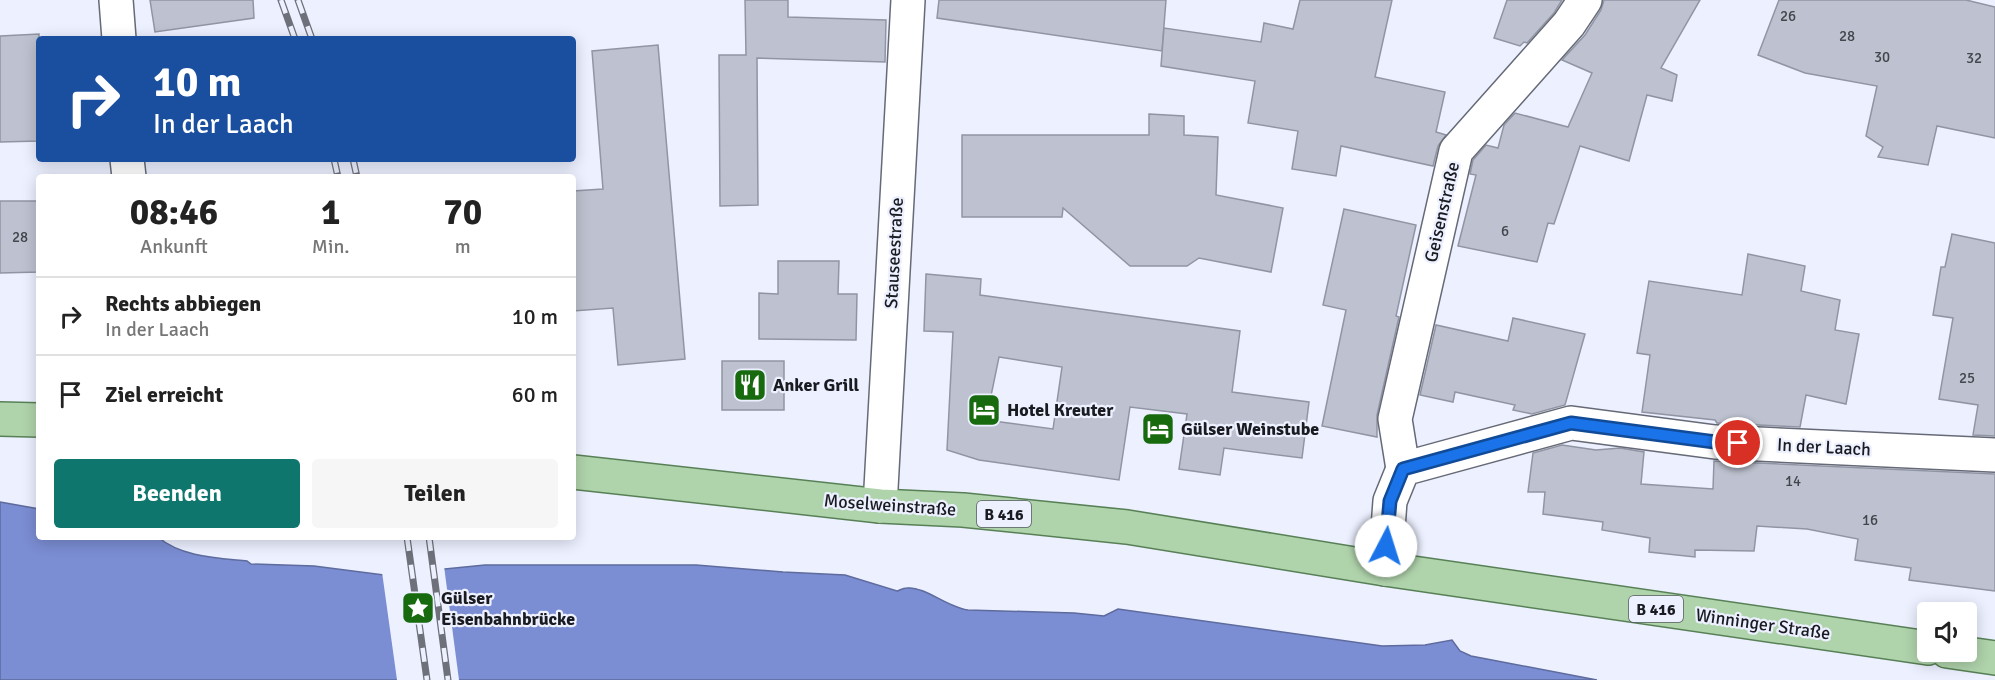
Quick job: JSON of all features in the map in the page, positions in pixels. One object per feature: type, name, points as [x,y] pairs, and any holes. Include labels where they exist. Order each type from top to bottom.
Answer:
[{"type":"main road","points":[[0,418],[36,420]]},
{"type":"main road","name":"Moselweinstraße","points":[[576,471],[880,506],[963,510],[1127,527],[1384,569]]},
{"type":"main road","name":"Winninger Straße","points":[[1384,569],[1917,646]]},
{"type":"main road","points":[[1977,655],[1995,658]]},
{"type":"street","points":[[116,0],[119,36]]},
{"type":"street","name":"Stauseestraße","points":[[880,506],[908,0]]},
{"type":"street","name":"Geisenstraße","points":[[1403,469],[1395,419],[1456,151],[1569,24],[1586,0]]},
{"type":"street","name":"In der Laach","points":[[1403,469],[1571,423],[1715,442],[1995,455]]},
{"type":"street","points":[[1384,569],[1390,501],[1403,469]]},
{"type":"water","points":[[0,502],[36,508],[36,540],[162,540],[189,553],[247,561],[251,564],[314,566],[384,575],[485,565],[696,565],[845,575],[897,591],[914,588],[968,610],[1104,616],[1118,609],[1382,646],[1425,645],[1452,640],[1460,651],[1471,656],[1597,680],[0,680]]},
{"type":"pier","name":"Gülser Eisenbahnbrücke","points":[[444,566],[459,680],[397,680],[382,572]]},
{"type":"building","points":[[150,0],[253,0],[254,18],[155,32]]},
{"type":"building","points":[[745,0],[788,0],[788,17],[886,20],[885,62],[757,58],[758,205],[720,206],[719,55],[746,55]]},
{"type":"building","points":[[939,0],[1166,0],[1162,51],[937,18]]},
{"type":"building","points":[[1300,0],[1392,0],[1375,77],[1445,92],[1436,132],[1446,135],[1438,146],[1433,166],[1341,146],[1336,176],[1292,169],[1298,131],[1248,123],[1255,81],[1161,66],[1164,28],[1261,42],[1264,23],[1293,29]]},
{"type":"building","points":[[1507,0],[1562,0],[1554,13],[1527,43],[1524,42],[1520,46],[1494,38]]},
{"type":"building","points":[[1604,0],[1700,0],[1661,68],[1677,75],[1672,101],[1647,95],[1629,161],[1580,146],[1554,224],[1548,223],[1537,262],[1458,246],[1476,175],[1470,174],[1473,160],[1486,145],[1498,148],[1504,125],[1515,113],[1568,127],[1592,73],[1562,60],[1585,35],[1601,10]]},
{"type":"building","points":[[1779,0],[1966,0],[1995,7],[1995,138],[1937,126],[1928,165],[1878,157],[1883,147],[1866,136],[1877,86],[1805,73],[1758,55]]},
{"type":"building","points":[[39,34],[36,36],[36,141],[0,142],[0,36]]},
{"type":"building","points":[[658,45],[685,359],[618,365],[613,308],[576,311],[576,191],[603,189],[592,51]]},
{"type":"building","points":[[1149,114],[1184,116],[1184,135],[1218,137],[1216,195],[1283,208],[1271,272],[1199,258],[1187,266],[1130,266],[1063,208],[1062,217],[962,217],[962,135],[1149,135]]},
{"type":"building","points":[[0,201],[36,201],[36,272],[0,273]]},
{"type":"building","points":[[1344,209],[1416,225],[1396,316],[1399,317],[1377,415],[1377,437],[1322,426],[1346,310],[1323,305]]},
{"type":"building","points":[[1952,234],[1995,243],[1995,436],[1973,435],[1978,405],[1939,399],[1953,318],[1933,315],[1941,267],[1945,267]]},
{"type":"building","points":[[1748,254],[1805,266],[1801,291],[1840,300],[1835,330],[1859,334],[1846,404],[1806,395],[1800,427],[1717,423],[1715,420],[1642,412],[1650,355],[1637,353],[1649,281],[1742,295]]},
{"type":"building","points":[[778,261],[839,261],[838,294],[857,294],[856,340],[759,339],[759,293],[778,294]]},
{"type":"building","points":[[926,274],[981,279],[980,295],[1240,331],[1232,392],[1309,402],[1302,458],[1224,448],[1220,475],[1179,469],[1187,414],[1130,407],[1119,480],[979,460],[947,450],[953,332],[924,331]],"holes":[[[999,357],[1062,367],[1053,429],[986,420]]]},
{"type":"building","points":[[1513,318],[1585,334],[1565,405],[1532,414],[1513,410],[1515,405],[1455,392],[1453,402],[1420,395],[1436,325],[1508,341]]},
{"type":"building","points":[[722,361],[784,361],[784,410],[722,410]]},
{"type":"building","points":[[1562,445],[1596,450],[1620,448],[1644,452],[1641,484],[1713,489],[1714,461],[1995,474],[1995,591],[1909,580],[1911,568],[1855,560],[1858,539],[1807,529],[1757,526],[1754,551],[1695,550],[1695,557],[1649,552],[1650,538],[1602,530],[1603,522],[1543,514],[1545,492],[1528,492],[1533,453]]},
{"type":"railway","points":[[281,0],[294,36]]},
{"type":"railway","points":[[298,0],[311,36]]},
{"type":"railway","points":[[335,162],[337,174]]},
{"type":"railway","points":[[354,162],[356,174]]},
{"type":"railway","points":[[407,540],[427,680]]},
{"type":"railway","points":[[429,540],[448,680]]},
{"type":"place","name":"Anker Grill","points":[[750,385]]},
{"type":"place","name":"Hotel Kreuter","points":[[984,410]]},
{"type":"place","name":"Gülser Weinstube","points":[[1158,429]]},
{"type":"place","name":"Gülser Eisenbahnbrücke","points":[[418,608]]},
{"type":"route","points":[[1386,546],[1390,501],[1403,469],[1571,423],[1738,443]]}]
